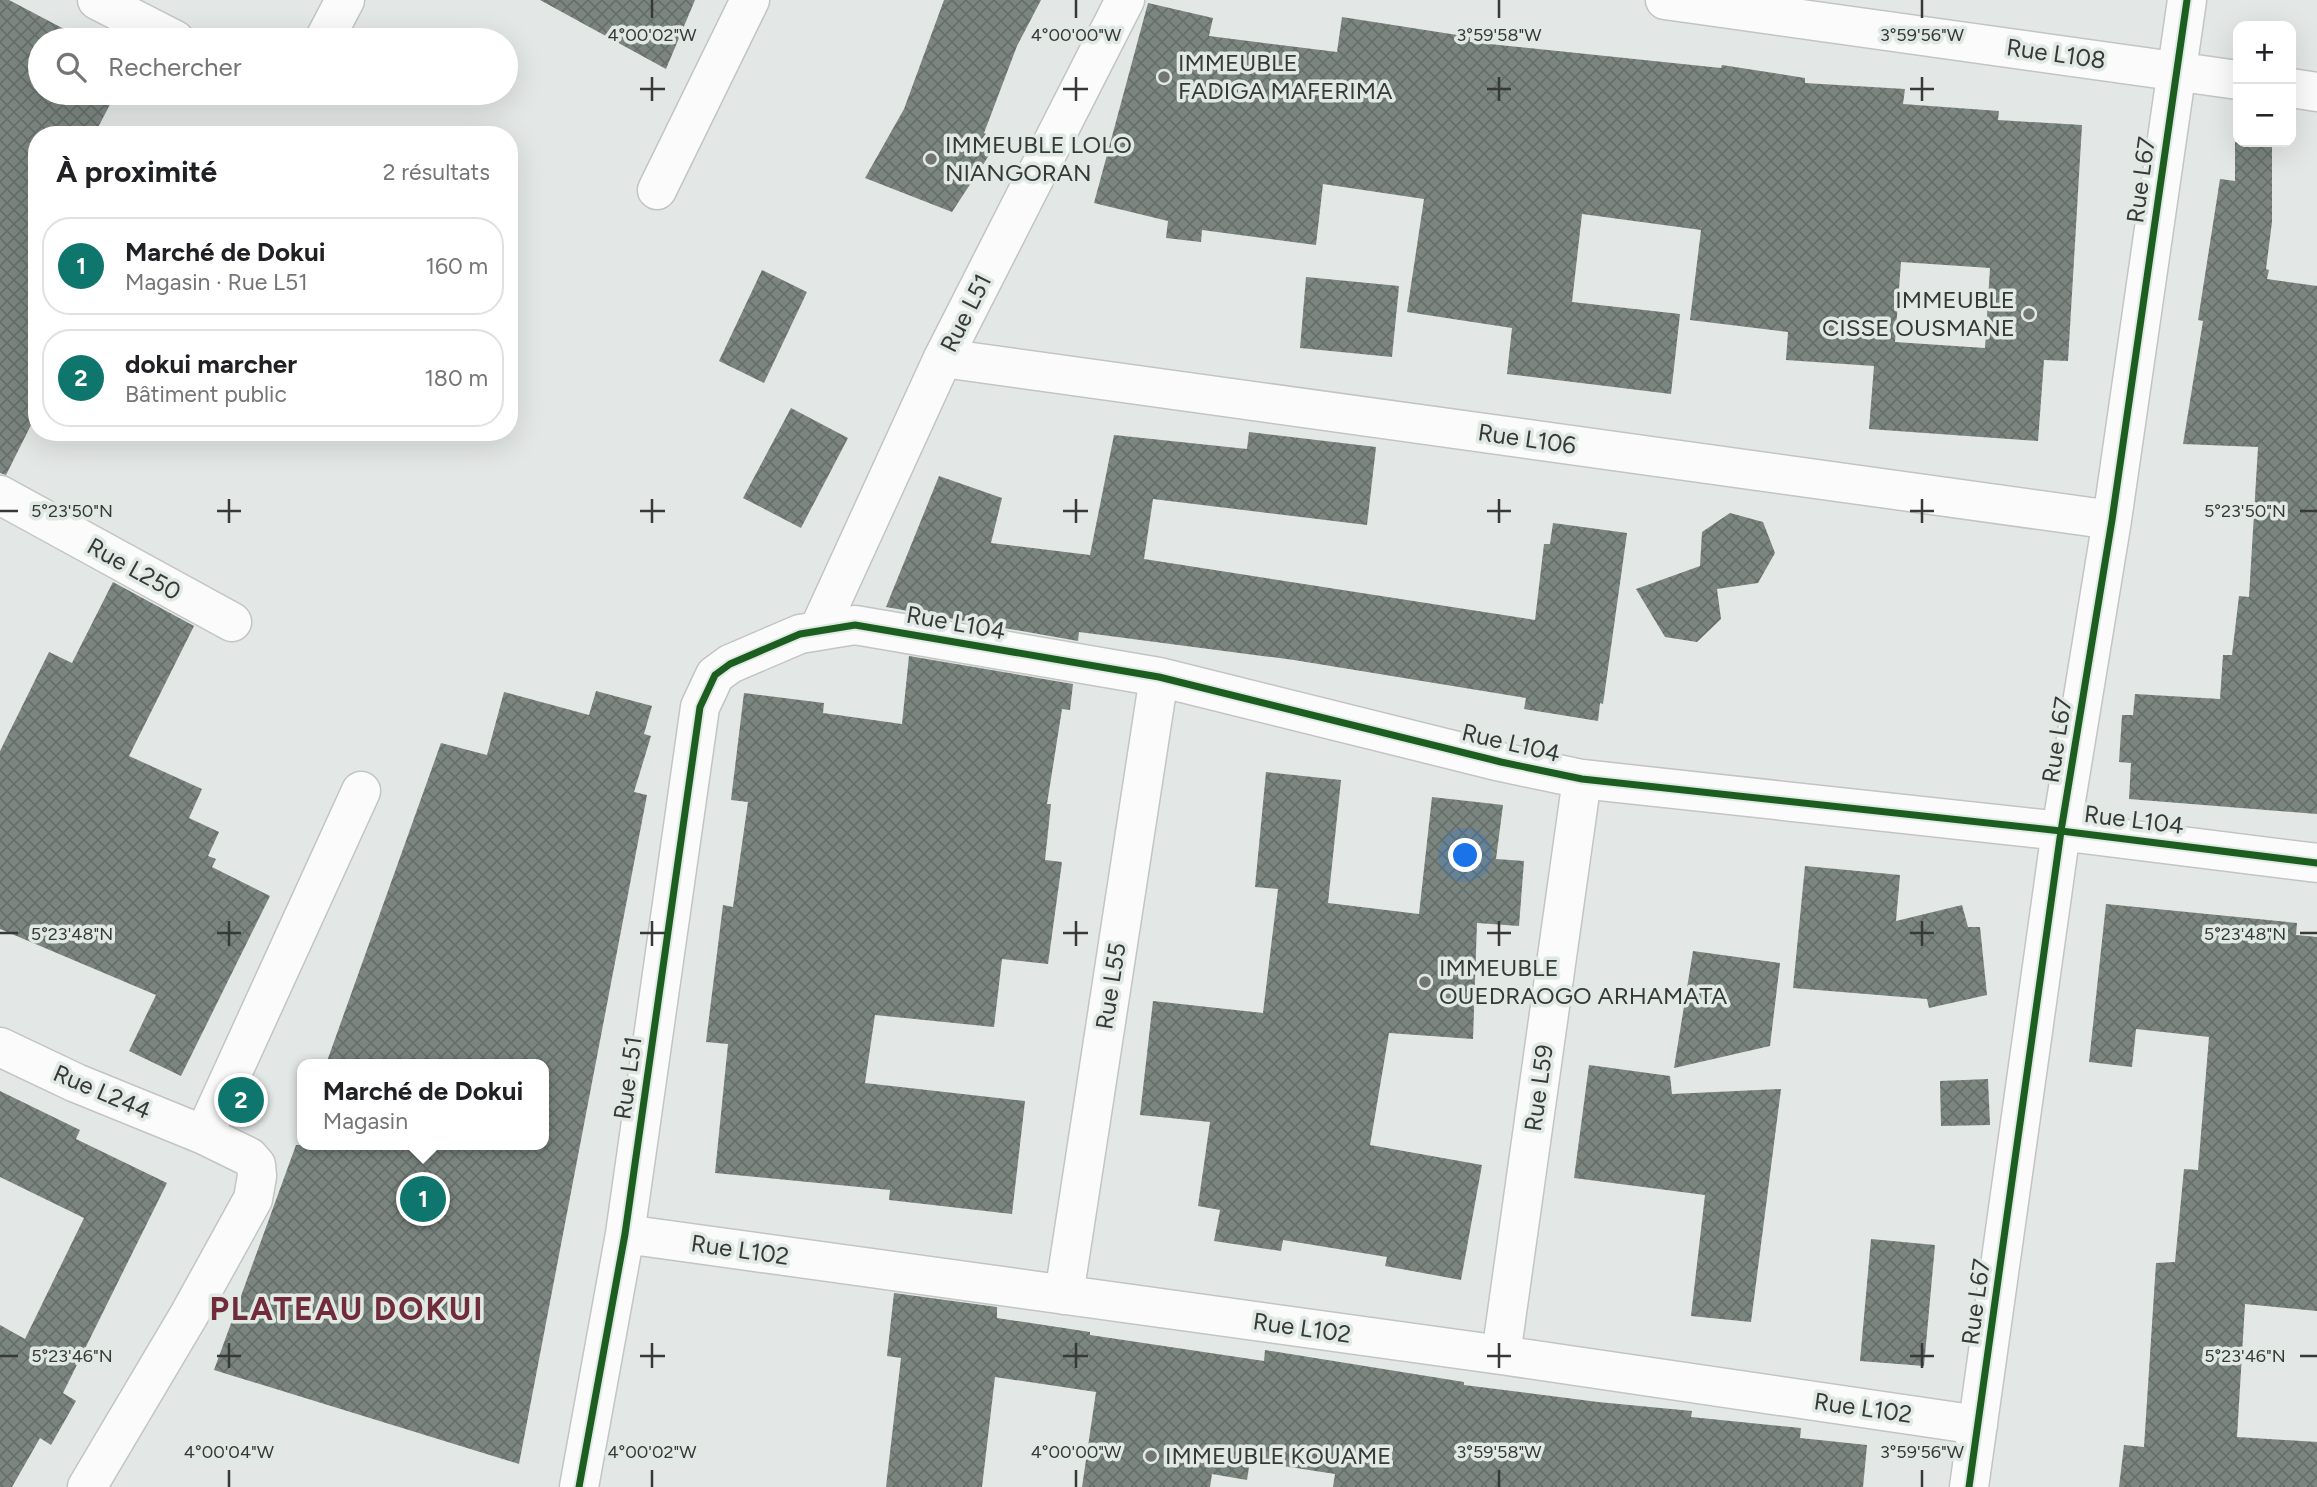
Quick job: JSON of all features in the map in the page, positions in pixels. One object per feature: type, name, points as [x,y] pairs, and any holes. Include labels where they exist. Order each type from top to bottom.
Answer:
[{"type":"street","points":[[97,0],[152,28]]},
{"type":"street","points":[[330,28],[345,0]]},
{"type":"street","points":[[657,190],[750,0]]},
{"type":"street","name":"Rue L51","points":[[818,631],[943,358],[1125,0]]},
{"type":"street","name":"Rue L108","points":[[1665,0],[2233,79]]},
{"type":"street","name":"Rue L67","points":[[1969,1487],[2062,831],[2112,520],[2187,0]]},
{"type":"street","points":[[2296,89],[2317,92]]},
{"type":"street","name":"Rue L106","points":[[943,358],[2112,520]]},
{"type":"street","name":"Rue L250","points":[[0,495],[232,622]]},
{"type":"street","name":"Rue L104","points":[[715,675],[730,664],[800,634],[855,625],[1159,677],[1501,762],[1582,779],[2062,831],[2317,863]]},
{"type":"street","name":"Rue L51","points":[[579,1487],[625,1234],[700,707],[715,675]]},
{"type":"street","name":"Rue L55","points":[[1064,1295],[1159,677]]},
{"type":"street","name":"Rue L59","points":[[1501,1355],[1582,779]]},
{"type":"street","points":[[204,1135],[361,791]]},
{"type":"street","name":"Rue L244","points":[[0,1047],[76,1083],[204,1135],[249,1157],[256,1165],[253,1199],[189,1315],[87,1487]]},
{"type":"street","name":"Rue L102","points":[[625,1234],[1501,1355],[1978,1425]]},
{"type":"building","points":[[0,0],[9,0],[62,28],[28,28],[28,105],[110,105],[99,126],[28,126],[28,431],[6,475],[0,473]]},
{"type":"building","points":[[540,0],[695,0],[666,69]]},
{"type":"building","points":[[944,0],[1041,0],[1017,46],[984,133],[999,140],[952,212],[865,178],[904,109]]},
{"type":"building","points":[[1148,3],[1213,18],[1209,36],[1337,52],[1342,17],[1470,37],[1470,42],[1721,68],[1722,65],[1805,78],[1805,83],[1905,89],[1903,104],[1999,111],[1998,120],[2082,125],[2068,361],[2044,360],[2038,441],[1869,429],[1874,366],[1786,360],[1788,332],[1690,320],[1701,230],[1582,214],[1572,302],[1680,314],[1671,394],[1507,374],[1512,328],[1407,312],[1424,199],[1323,184],[1316,245],[1202,230],[1201,242],[1166,238],[1168,221],[1094,203]],"holes":[[[1901,262],[1990,268],[1985,348],[1895,342]]]},
{"type":"building","points":[[2235,147],[2272,147],[2272,222],[2267,279],[2317,286],[2317,814],[2129,799],[2131,763],[2119,762],[2122,715],[2133,715],[2135,694],[2220,699],[2223,655],[2232,655],[2239,596],[2249,597],[2258,447],[2183,444],[2203,321],[2198,320],[2220,179],[2235,181]]},
{"type":"building","points":[[762,270],[807,292],[764,383],[719,361]]},
{"type":"building","points":[[1306,277],[1399,286],[1392,357],[1300,348]]},
{"type":"building","points":[[791,408],[848,438],[801,528],[743,498]]},
{"type":"building","points":[[1249,432],[1376,447],[1367,525],[1153,499],[1144,559],[1535,620],[1544,544],[1550,544],[1553,523],[1627,533],[1603,704],[1600,703],[1598,721],[1524,709],[1526,698],[1294,660],[1079,632],[1078,641],[886,607],[939,476],[1002,498],[991,543],[1090,555],[1114,435],[1247,449]]},
{"type":"building","points":[[1730,513],[1763,522],[1775,553],[1758,583],[1717,589],[1721,619],[1697,642],[1665,637],[1636,589],[1700,566],[1702,532]]},
{"type":"building","points":[[113,582],[194,626],[129,756],[202,789],[189,818],[219,832],[208,856],[216,859],[212,867],[270,896],[181,1076],[129,1051],[156,995],[0,929],[0,751],[49,652],[72,663]]},
{"type":"building","points":[[909,656],[1073,684],[1070,710],[1062,709],[1047,804],[1051,804],[1045,860],[1062,862],[1048,964],[1002,959],[994,1027],[875,1015],[865,1083],[1025,1101],[1012,1214],[889,1200],[890,1190],[715,1173],[728,1044],[706,1042],[723,905],[733,907],[748,802],[731,800],[744,693],[824,703],[823,713],[902,724]]},
{"type":"building","points":[[596,691],[652,706],[644,734],[651,736],[634,792],[647,795],[519,1464],[214,1370],[296,1145],[297,1150],[549,1150],[549,1059],[328,1059],[441,743],[487,755],[504,692],[589,715]]},
{"type":"building","points":[[1266,772],[1341,780],[1328,903],[1419,914],[1432,797],[1503,805],[1496,859],[1524,861],[1519,926],[1477,923],[1473,1039],[1389,1033],[1370,1145],[1482,1165],[1461,1280],[1385,1266],[1387,1257],[1283,1240],[1281,1251],[1214,1241],[1220,1210],[1198,1206],[1210,1122],[1140,1115],[1153,1001],[1263,1013],[1278,889],[1255,887]]},
{"type":"building","points":[[1805,866],[1900,875],[1896,921],[1962,905],[1968,927],[1980,927],[1987,995],[1929,1008],[1927,999],[1793,988]]},
{"type":"building","points":[[2106,904],[2297,923],[2296,935],[2317,937],[2317,1311],[2245,1304],[2237,1437],[2317,1442],[2317,1487],[2119,1487],[2124,1445],[2144,1447],[2156,1263],[2175,1262],[2184,1169],[2198,1170],[2209,1037],[2136,1029],[2132,1067],[2089,1062]]},
{"type":"building","points":[[1693,951],[1780,963],[1770,1046],[1674,1068]]},
{"type":"building","points":[[1589,1065],[1670,1076],[1672,1094],[1781,1089],[1751,1322],[1691,1316],[1705,1195],[1574,1178]]},
{"type":"building","points":[[1988,1079],[1990,1125],[1941,1126],[1940,1081]]},
{"type":"building","points":[[0,1091],[80,1130],[76,1139],[167,1183],[63,1393],[76,1401],[51,1445],[40,1438],[12,1487],[0,1487],[0,1325],[25,1339],[84,1218],[0,1177]]},
{"type":"building","points":[[1871,1239],[1935,1245],[1924,1366],[1860,1361]]},
{"type":"building","points":[[894,1293],[997,1307],[997,1318],[1264,1361],[1265,1350],[1464,1382],[1464,1385],[1692,1411],[1691,1417],[1801,1428],[1800,1438],[1867,1445],[1863,1487],[1333,1487],[1335,1474],[1250,1461],[1247,1480],[1212,1474],[1210,1487],[1082,1487],[1096,1392],[995,1377],[982,1487],[886,1487],[901,1358],[887,1356]]},
{"type":"cycle path","points":[[1969,1487],[2061,831],[2112,520],[2187,0]]},
{"type":"cycle path","points":[[579,1487],[625,1234],[700,707],[715,675],[730,664],[800,634],[855,625],[1159,677],[1501,762],[1582,779],[2061,831],[2317,863]]},
{"type":"place","name":"IMMEUBLE FADIGA MAFERIMA","points":[[1164,77]]},
{"type":"place","name":"IMMEUBLE LOLO NIANGORAN","points":[[931,159]]},
{"type":"place","name":"IMMEUBLE CISSE OUSMANE","points":[[2029,314]]},
{"type":"place","name":"IMMEUBLE OUEDRAOGO ARHAMATA","points":[[1425,982]]},
{"type":"place","name":"dokui marcher","points":[[241,1100]]},
{"type":"place","name":"Marché de Dokui","points":[[423,1199]]},
{"type":"place","name":"IMMEUBLE KOUAME","points":[[1151,1456]]},
{"type":"district","name":"PLATEAU DOKUI","points":[[347,1309]]}]
